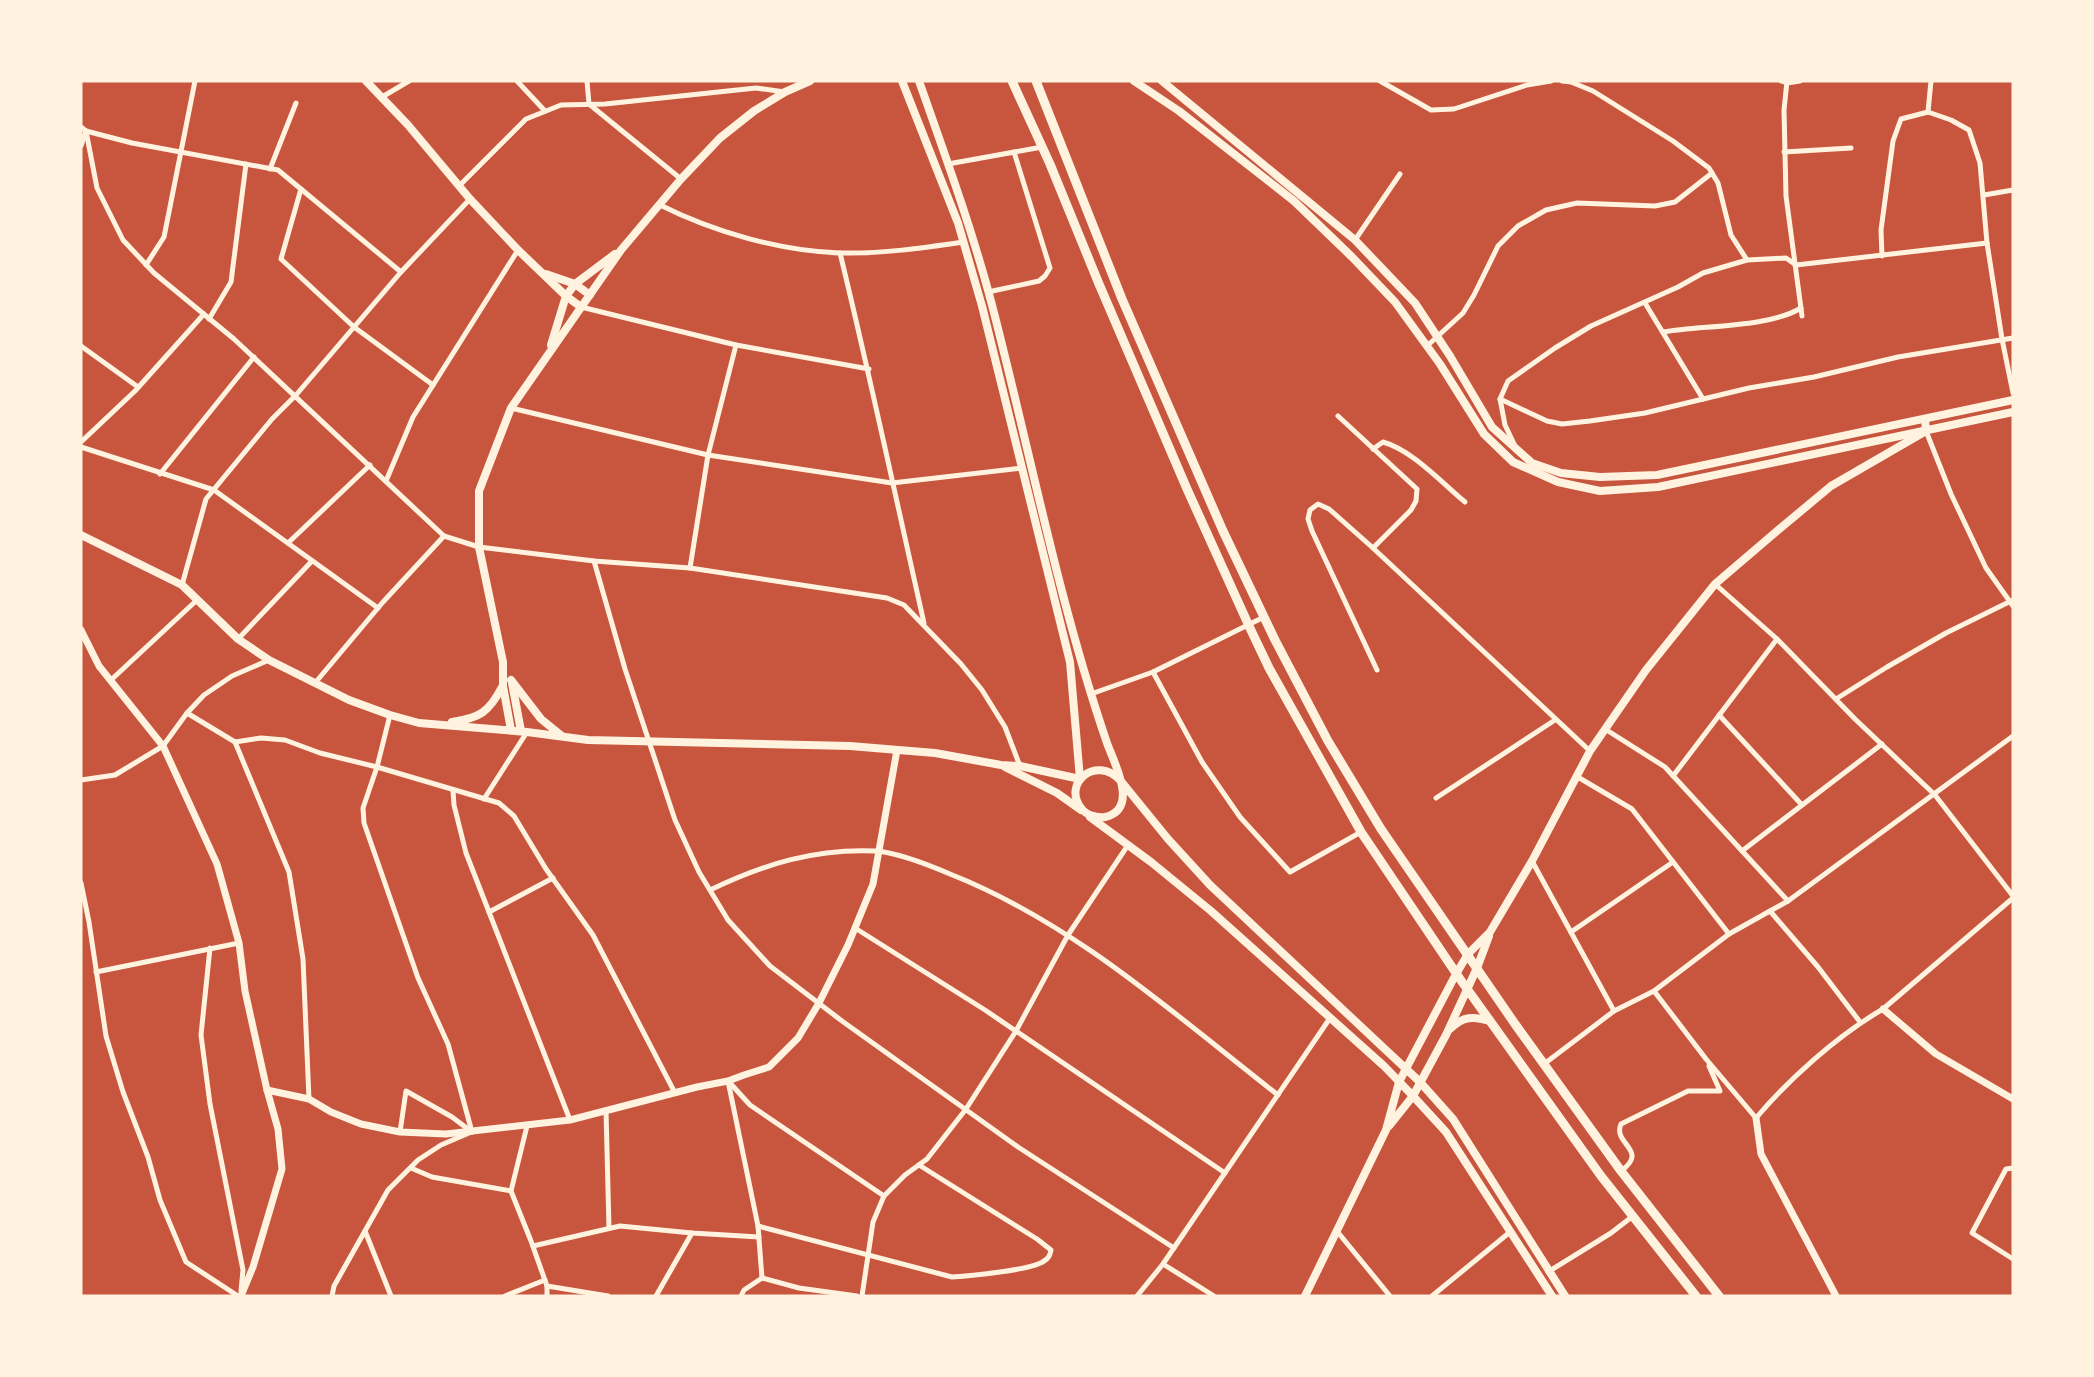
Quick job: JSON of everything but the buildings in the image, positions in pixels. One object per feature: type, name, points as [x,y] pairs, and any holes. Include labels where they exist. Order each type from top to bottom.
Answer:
[{"type":"main road","points":[[366,81],[408,125],[470,199],[518,250],[581,308]]},
{"type":"main road","points":[[511,730],[503,686],[503,662],[479,547],[479,491],[511,408],[621,250],[681,178],[720,138],[754,111],[796,84],[810,81]]},
{"type":"main road","points":[[903,81],[958,223],[982,306],[1070,662],[1080,779],[1076,793],[1077,801],[1086,813],[1211,911],[1400,1082],[1446,1132],[1552,1296]]},
{"type":"main road","points":[[919,81],[972,234],[1066,608],[1091,694],[1120,780],[1124,796],[1122,804],[1117,810],[1102,817],[1093,817],[1057,794],[1001,765]]},
{"type":"main road","points":[[1012,81],[1154,413],[1249,626],[1269,668],[1361,832],[1456,974],[1601,1176],[1696,1296]]},
{"type":"main road","points":[[1036,81],[1122,299],[1223,531],[1328,741],[1381,829],[1544,1064],[1621,1171],[1719,1296]]},
{"type":"main road","points":[[1134,81],[1179,111],[1294,201],[1352,257],[1395,303],[1427,346],[1484,434],[1513,462],[1558,482],[1600,491],[1658,487],[2013,412]]},
{"type":"main road","points":[[1162,81],[1355,240],[1415,303],[1492,427],[1532,463],[1561,473],[1600,477],[1658,475],[2013,400]]},
{"type":"main road","points":[[550,351],[566,296],[575,284],[621,250]]},
{"type":"main road","points":[[545,274],[575,284],[590,295]]},
{"type":"main road","points":[[1925,419],[1926,431]]},
{"type":"main road","points":[[1386,1130],[1413,1096],[1446,1035],[1477,968],[1490,932],[1532,861],[1590,751],[1646,670],[1715,584],[1831,486],[1926,431]]},
{"type":"main road","points":[[81,535],[182,585],[238,639],[269,660],[349,700],[419,723],[524,731],[588,740],[850,746],[935,753],[1001,765],[1020,766],[1080,779],[1093,770],[1100,769],[1114,774],[1210,885],[1420,1082],[1460,1130],[1565,1296]]},
{"type":"main road","points":[[503,662],[511,680],[524,731]]},
{"type":"main road","points":[[511,680],[541,719],[563,737]]},
{"type":"main road","points":[[438,724],[468,719],[485,712],[495,701],[503,686]]},
{"type":"main road","points":[[1305,1296],[1386,1130],[1400,1082],[1468,954],[1490,932]]},
{"type":"main road","points":[[1446,1035],[1452,1027],[1465,1018],[1473,1017],[1490,1021]]},
{"type":"street","points":[[146,265],[164,237],[195,81]]},
{"type":"street","points":[[381,97],[409,81]]},
{"type":"street","points":[[517,81],[545,111]]},
{"type":"street","points":[[587,81],[589,104],[681,178]]},
{"type":"street","points":[[1380,81],[1431,110],[1454,109],[1527,85],[1551,81]]},
{"type":"street","points":[[1562,81],[1571,82],[1593,91],[1673,141],[1712,173],[1718,183],[1731,235],[1747,260]]},
{"type":"street","points":[[1800,81],[1785,82],[1784,152],[1786,196],[1802,316]]},
{"type":"street","points":[[1928,112],[1931,81]]},
{"type":"street","points":[[459,186],[526,118],[561,105],[756,88],[785,92]]},
{"type":"street","points":[[270,169],[296,103]]},
{"type":"street","points":[[1882,256],[1881,230],[1893,141],[1900,119],[1928,112],[1951,120],[1969,130],[1980,163],[1987,243],[2013,393]]},
{"type":"street","points":[[83,129],[132,143],[278,170],[400,272]]},
{"type":"street","points":[[81,146],[83,129]]},
{"type":"street","points":[[83,129],[97,188],[123,240],[154,273],[296,395],[444,536],[479,547],[594,561],[690,568],[887,598],[904,605],[961,664],[982,690],[1005,727],[1020,766]]},
{"type":"street","points":[[948,164],[1042,147]]},
{"type":"street","points":[[1784,152],[1851,148]]},
{"type":"street","points":[[988,292],[1039,281],[1050,268],[1014,152]]},
{"type":"street","points":[[209,318],[231,282],[246,164]]},
{"type":"street","points":[[1427,346],[1463,313],[1498,246],[1518,226],[1546,210],[1577,203],[1655,206],[1676,202],[1712,173]]},
{"type":"street","points":[[1355,240],[1400,174]]},
{"type":"street","points":[[301,189],[281,259],[354,327],[433,385]]},
{"type":"street","points":[[1984,195],[2013,190]]},
{"type":"street","points":[[182,585],[206,499],[272,419],[296,395],[400,272],[470,199]]},
{"type":"street","points":[[660,205],[714,229],[788,247],[840,253],[905,250],[963,242]]},
{"type":"street","points":[[1517,451],[1505,425],[1500,399],[1508,381],[1591,326],[1645,303],[1703,273],[1747,260],[1786,258],[1796,265],[1987,243]]},
{"type":"street","points":[[386,481],[413,417],[518,250]]},
{"type":"street","points":[[840,253],[869,369],[924,625]]},
{"type":"street","points":[[1645,303],[1703,399]]},
{"type":"street","points":[[581,308],[736,345],[869,369]]},
{"type":"street","points":[[1663,332],[1760,321],[1788,316],[1801,308]]},
{"type":"street","points":[[81,442],[138,387],[204,314]]},
{"type":"street","points":[[1500,399],[1532,415],[1562,424],[1646,413],[1749,388],[1814,377],[1898,357],[2013,338]]},
{"type":"street","points":[[690,568],[708,455],[736,345]]},
{"type":"street","points":[[81,346],[138,387]]},
{"type":"street","points":[[160,474],[254,357]]},
{"type":"street","points":[[511,408],[708,455],[892,483],[1023,468]]},
{"type":"street","points":[[1338,416],[1417,489],[1416,501],[1411,510],[1373,548]]},
{"type":"street","points":[[1836,699],[1936,639],[2012,603],[1981,557],[1950,494],[1926,431]]},
{"type":"street","points":[[1373,449],[1383,442],[1395,445],[1464,502]]},
{"type":"street","points":[[81,447],[214,490],[378,608]]},
{"type":"street","points":[[288,543],[370,465]]},
{"type":"street","points":[[1377,670],[1311,531],[1308,519],[1310,510],[1318,504],[1329,509],[1373,548],[1554,720],[1590,751]]},
{"type":"street","points":[[315,683],[378,608],[444,536]]},
{"type":"street","points":[[238,639],[312,561]]},
{"type":"street","points":[[594,561],[625,669],[675,820],[699,872],[728,920],[770,966],[819,1003],[1018,1147],[1174,1248]]},
{"type":"street","points":[[1715,584],[1777,639],[1935,795],[2013,897],[1883,1009],[1860,1022],[1780,1090],[1756,1118]]},
{"type":"street","points":[[111,680],[198,599]]},
{"type":"street","points":[[1091,694],[1153,672],[1264,617]]},
{"type":"street","points":[[81,630],[99,666],[163,746],[217,864],[239,943],[245,991],[278,1129],[282,1169],[253,1267],[240,1296]]},
{"type":"street","points":[[1673,776],[1777,639]]},
{"type":"street","points":[[81,780],[115,775],[163,746],[187,713],[204,695],[232,676],[269,660]]},
{"type":"street","points":[[1153,672],[1202,762],[1240,817],[1290,872],[1361,832]]},
{"type":"street","points":[[187,713],[235,742],[289,872],[303,959],[309,1099]]},
{"type":"street","points":[[390,715],[377,767],[363,808],[364,823],[418,978],[448,1044],[472,1132]]},
{"type":"street","points":[[1719,715],[1802,805]]},
{"type":"street","points":[[1436,798],[1554,720]]},
{"type":"street","points":[[1605,729],[1665,767],[1788,901]]},
{"type":"street","points":[[484,799],[524,731]]},
{"type":"street","points":[[1544,1064],[1614,1011],[1653,991],[1729,934],[1788,901],[2013,736]]},
{"type":"street","points":[[235,742],[261,738],[285,740],[320,753],[377,767],[499,803],[514,816],[593,935],[675,1093]]},
{"type":"street","points":[[1742,851],[1882,744]]},
{"type":"street","points":[[267,1090],[309,1099],[331,1112],[361,1124],[400,1132],[446,1134],[570,1120],[728,1082],[769,1068],[798,1038],[819,1003],[873,884],[897,750]]},
{"type":"street","points":[[1576,776],[1632,809],[1729,934]]},
{"type":"street","points":[[453,791],[453,805],[466,853],[570,1120]]},
{"type":"street","points":[[862,1296],[873,1222],[884,1196],[905,1175],[927,1160],[966,1109],[1016,1031],[1068,935],[1128,845]]},
{"type":"street","points":[[710,890],[742,874],[785,860],[837,851],[879,852],[926,864],[982,886],[1068,935],[1102,958],[1278,1095]]},
{"type":"street","points":[[1532,861],[1614,1011]]},
{"type":"street","points":[[1571,932],[1673,862]]},
{"type":"street","points":[[489,912],[553,878]]},
{"type":"street","points":[[81,883],[106,1036],[123,1092],[148,1157],[160,1200],[186,1262],[240,1296]]},
{"type":"street","points":[[1770,911],[1818,967],[1860,1022]]},
{"type":"street","points":[[855,928],[1016,1031],[1225,1173]]},
{"type":"street","points":[[96,972],[239,943]]},
{"type":"street","points":[[210,948],[201,1035],[210,1104],[243,1270],[240,1296]]},
{"type":"street","points":[[1653,991],[1756,1118],[1761,1154],[1836,1296]]},
{"type":"street","points":[[1883,1009],[1936,1054],[2013,1099]]},
{"type":"street","points":[[1137,1296],[1163,1264],[1330,1018]]},
{"type":"street","points":[[1621,1171],[1629,1165],[1632,1159],[1631,1150],[1620,1136],[1621,1124],[1688,1091],[1720,1091],[1706,1059]]},
{"type":"street","points":[[728,1082],[750,1105],[884,1196]]},
{"type":"street","points":[[728,1082],[758,1226],[762,1278]]},
{"type":"street","points":[[400,1132],[406,1091],[452,1117],[472,1132]]},
{"type":"street","points":[[606,1111],[609,1228]]},
{"type":"street","points":[[527,1126],[511,1191],[546,1283],[547,1296]]},
{"type":"street","points":[[332,1296],[334,1286],[388,1190],[411,1168],[441,1145],[472,1132]]},
{"type":"street","points":[[758,1226],[951,1277],[973,1276],[1029,1266],[1043,1263],[1050,1256],[1051,1250],[1036,1239],[919,1165]]},
{"type":"street","points":[[411,1168],[432,1177],[511,1191]]},
{"type":"street","points":[[2013,1168],[2006,1169],[1972,1233],[2013,1258]]},
{"type":"street","points":[[1548,1272],[1604,1238],[1633,1216]]},
{"type":"street","points":[[533,1246],[620,1226],[759,1237]]},
{"type":"street","points":[[1336,1230],[1390,1296]]},
{"type":"street","points":[[364,1231],[391,1296]]},
{"type":"street","points":[[1432,1296],[1510,1232]]},
{"type":"street","points":[[656,1296],[692,1233]]},
{"type":"street","points":[[1163,1264],[1214,1296]]},
{"type":"street","points":[[741,1296],[744,1290],[762,1278],[829,1294],[857,1296]]},
{"type":"street","points":[[505,1296],[546,1283],[608,1296]]}]
